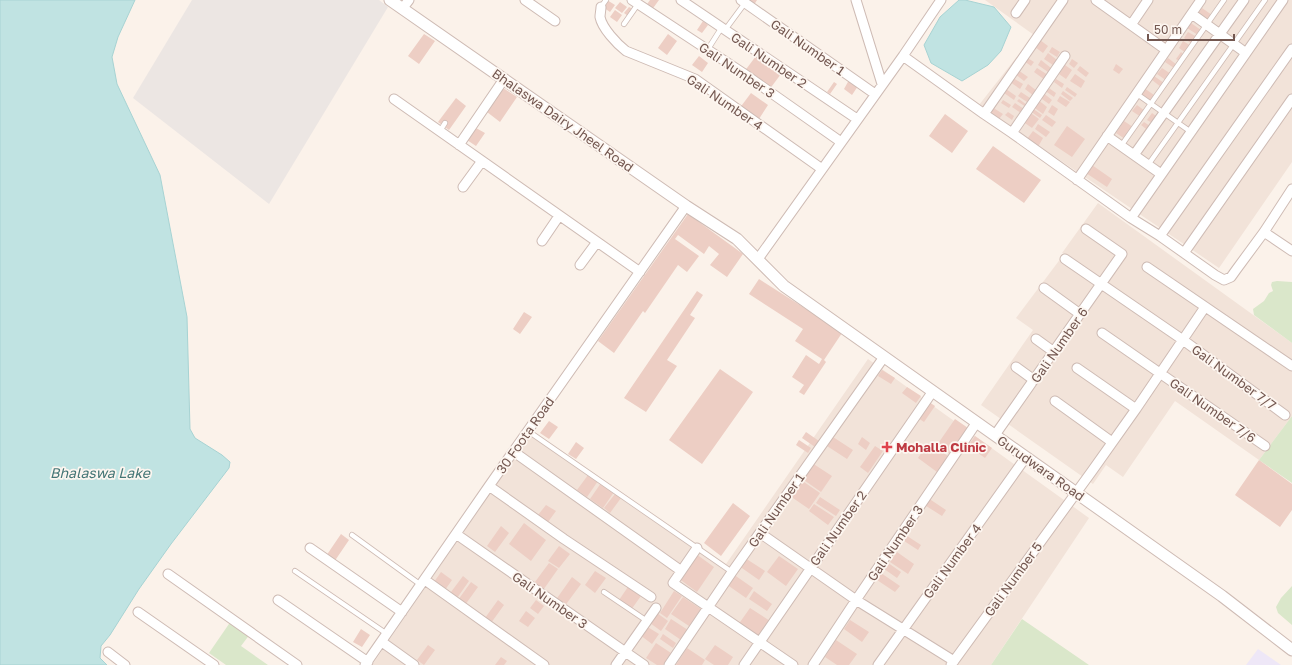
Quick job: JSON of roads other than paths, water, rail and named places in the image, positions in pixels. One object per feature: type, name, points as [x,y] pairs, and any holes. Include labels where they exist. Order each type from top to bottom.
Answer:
[{"type":"street","name":"Bhalaswa Dairy Jheel Road","points":[[390,0],[406,4],[504,79],[686,206],[737,239]]},
{"type":"street","points":[[525,0],[554,20]]},
{"type":"street","name":"Gali Number 2","points":[[681,0],[857,119]]},
{"type":"street","points":[[856,0],[882,84]]},
{"type":"street","points":[[758,259],[903,56],[941,0]]},
{"type":"street","points":[[1016,13],[1025,0]]},
{"type":"street","points":[[984,114],[1063,0]]},
{"type":"street","points":[[1131,25],[1148,0]]},
{"type":"street","points":[[1077,180],[1201,0]]},
{"type":"street","points":[[1134,156],[1244,0]]},
{"type":"street","points":[[1131,218],[1283,0]]},
{"type":"street","name":"Gali Number 1","points":[[743,1],[875,94]]},
{"type":"street","points":[[1101,1],[1162,47]]},
{"type":"street","name":"Gali Number 3","points":[[635,2],[708,50],[841,142]]},
{"type":"street","name":"Gali Number 4","points":[[604,4],[600,17],[605,28],[619,46],[626,51],[695,79],[822,169]]},
{"type":"street","points":[[1192,14],[1246,53]]},
{"type":"street","points":[[1160,236],[1292,49]]},
{"type":"street","points":[[903,56],[1131,218],[1224,280],[1230,277],[1236,270],[1264,232],[1292,189]]},
{"type":"street","points":[[1012,133],[1064,56]]},
{"type":"street","points":[[459,145],[504,79]]},
{"type":"street","points":[[394,99],[443,127],[459,145],[640,272]]},
{"type":"street","points":[[1184,253],[1292,99]]},
{"type":"street","points":[[1107,136],[1161,174]]},
{"type":"street","points":[[463,187],[482,161]]},
{"type":"street","name":"30 Foota Road","points":[[367,663],[489,486],[686,206]]},
{"type":"street","points":[[542,241],[559,216]]},
{"type":"street","name":"Gali Number 6","points":[[995,435],[1122,254],[1086,229]]},
{"type":"street","points":[[1264,232],[1292,251]]},
{"type":"street","name":"Gurudwara Road","points":[[737,239],[784,286],[1222,596],[1292,650]]},
{"type":"street","points":[[580,265],[597,242]]},
{"type":"street","name":"Gali Number 7/7","points":[[1065,259],[1183,340],[1285,415]]},
{"type":"street","points":[[1147,266],[1292,366]]},
{"type":"street","points":[[1044,288],[1080,314]]},
{"type":"street","name":"Gali Number 5","points":[[952,663],[1136,409],[1205,307]]},
{"type":"street","name":"Gali Number 7/6","points":[[1102,333],[1265,446]]},
{"type":"street","points":[[1036,339],[1054,352]]},
{"type":"street","name":"Gali Number 1","points":[[669,665],[732,572],[884,357]]},
{"type":"street","points":[[1016,367],[1034,380]]},
{"type":"street","points":[[1077,368],[1136,409]]},
{"type":"street","name":"Gali Number 2","points":[[744,665],[933,391]]},
{"type":"street","points":[[1055,401],[1112,442]]},
{"type":"street","name":"Gali Number 3","points":[[813,665],[977,422]]},
{"type":"street","points":[[514,452],[680,570]]},
{"type":"street","name":"Gali Number 4","points":[[878,665],[1026,457]]},
{"type":"street","points":[[489,486],[564,539],[652,597]]},
{"type":"street","points":[[760,533],[856,600],[903,629],[952,663]]},
{"type":"street","name":"Gali Number 3","points":[[456,534],[644,665]]},
{"type":"street","points":[[310,548],[402,612]]},
{"type":"street","points":[[697,548],[680,570],[673,583],[793,665]]},
{"type":"street","points":[[168,574],[297,665]]},
{"type":"street","points":[[423,583],[544,665]]},
{"type":"street","points":[[278,600],[367,663]]},
{"type":"street","points":[[616,665],[656,608]]},
{"type":"street","points":[[138,612],[214,665]]},
{"type":"street","points":[[384,638],[414,665]]},
{"type":"street","points":[[108,652],[125,665]]},
{"type":"lane","points":[[1121,146],[1224,0]]},
{"type":"lane","points":[[1148,165],[1265,0]]},
{"type":"lane","points":[[708,50],[743,1]]},
{"type":"lane","points":[[624,24],[635,2]]},
{"type":"lane","points":[[1137,94],[1191,132]]},
{"type":"lane","points":[[528,431],[732,572]]},
{"type":"lane","points":[[352,535],[423,583]]},
{"type":"lane","points":[[295,571],[384,638]]},
{"type":"lane","points":[[604,592],[647,621]]},
{"type":"water","name":"Bhalaswa Lake","points":[[0,0],[135,0],[118,37],[112,57],[117,84],[160,175],[187,317],[190,429],[195,438],[222,455],[230,462],[229,468],[171,544],[101,646],[100,658],[107,665],[0,665]]},
{"type":"water","points":[[959,0],[994,7],[1011,27],[1001,51],[988,65],[962,81],[931,63],[924,45],[940,17]]},
{"type":"place","name":"Mohalla Clinic","points":[[887,447]]}]
